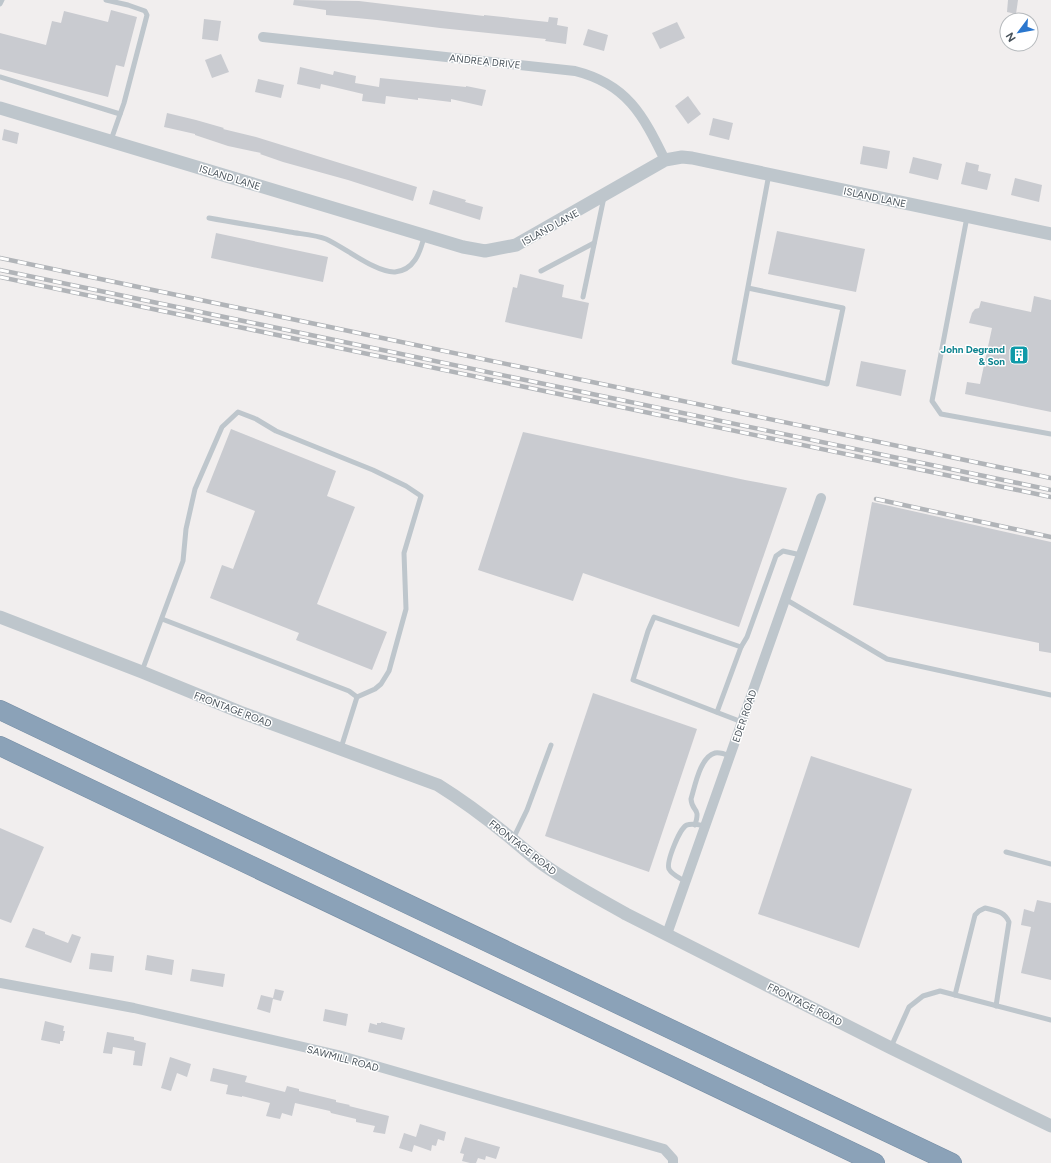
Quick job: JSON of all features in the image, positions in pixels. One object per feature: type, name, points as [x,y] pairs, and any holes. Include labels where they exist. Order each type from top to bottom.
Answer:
[{"type":"highway","points":[[0,710],[952,1163]]},
{"type":"highway","points":[[0,746],[875,1163]]},
{"type":"street","name":"ANDREA DRIVE","points":[[263,37],[575,71],[590,75],[602,80],[628,98],[652,134],[665,160]]},
{"type":"street","name":"ISLAND LANE","points":[[0,108],[463,248],[485,250],[507,248],[524,241],[665,160],[682,157],[1051,234]]},
{"type":"street","name":"EDER ROAD","points":[[667,934],[686,882],[700,825],[730,756],[821,498]]},
{"type":"street","name":"FRONTAGE ROAD","points":[[0,617],[240,712],[438,784],[460,798],[558,875],[626,914],[891,1048],[1051,1126]]},
{"type":"street","name":"SAWMILL ROAD","points":[[0,983],[134,1008],[338,1055],[664,1149],[673,1159],[673,1163]]},
{"type":"lane","points":[[0,4],[2,0]]},
{"type":"lane","points":[[106,0],[145,11],[147,15],[120,114],[111,141]]},
{"type":"lane","points":[[0,77],[120,114]]},
{"type":"lane","points":[[748,288],[843,308],[827,384],[734,362],[769,174]]},
{"type":"lane","points":[[583,297],[604,196]]},
{"type":"lane","points":[[967,216],[932,401],[942,414],[1051,434]]},
{"type":"lane","points":[[209,218],[326,239],[376,267],[396,272],[404,269],[416,260],[420,252],[424,236]]},
{"type":"lane","points":[[541,271],[594,243]]},
{"type":"lane","points":[[142,672],[183,562],[186,529],[195,489],[222,427],[238,412],[256,419],[276,431],[373,470],[406,486],[421,496],[404,554],[406,609],[389,671],[381,684],[375,689],[357,697],[341,749]]},
{"type":"lane","points":[[717,712],[740,647],[747,637],[776,556],[783,551],[801,555]]},
{"type":"lane","points":[[785,599],[887,659],[1051,695]]},
{"type":"lane","points":[[740,647],[654,617],[648,631],[633,680],[742,722]]},
{"type":"lane","points":[[162,619],[349,691],[357,697]]},
{"type":"lane","points":[[513,840],[527,810],[551,745]]},
{"type":"lane","points":[[686,882],[673,874],[668,865],[676,841],[682,828],[687,825],[700,825],[697,811],[692,805],[691,799],[704,761],[709,755],[716,752],[730,756]]},
{"type":"lane","points":[[1006,852],[1051,864]]},
{"type":"lane","points":[[956,995],[974,915],[985,908],[1000,912],[1006,916],[1009,922],[996,1006]]},
{"type":"lane","points":[[891,1048],[909,1007],[923,996],[940,991],[1051,1020]]},
{"type":"building","points":[[294,0],[359,1],[548,22],[549,17],[558,18],[557,25],[568,27],[566,44],[545,41],[546,39],[326,15],[326,10],[293,5]]},
{"type":"building","points":[[1008,0],[1018,0],[1016,12],[1007,12]]},
{"type":"building","points":[[111,10],[137,17],[124,67],[116,65],[108,97],[0,69],[0,33],[46,45],[52,21],[61,23],[64,11],[108,22]]},
{"type":"building","points":[[204,19],[221,21],[218,41],[202,39]]},
{"type":"building","points":[[677,22],[685,38],[660,49],[652,33]]},
{"type":"building","points":[[588,29],[608,35],[604,51],[583,45]]},
{"type":"building","points":[[221,54],[229,72],[212,78],[205,60]]},
{"type":"building","points":[[300,67],[333,75],[334,71],[356,76],[355,83],[379,87],[380,78],[466,86],[486,90],[482,106],[451,99],[451,102],[386,96],[385,104],[362,101],[363,94],[321,84],[320,89],[297,84]]},
{"type":"building","points":[[258,79],[284,85],[281,98],[255,92]]},
{"type":"building","points":[[688,96],[701,114],[688,124],[675,106]]},
{"type":"building","points":[[167,113],[256,137],[417,187],[413,201],[348,180],[283,162],[260,154],[261,153],[228,146],[195,134],[164,127]]},
{"type":"building","points":[[713,118],[733,123],[729,140],[709,135]]},
{"type":"building","points":[[4,129],[19,133],[17,144],[2,140]]},
{"type":"building","points":[[863,146],[890,151],[887,169],[860,164]]},
{"type":"building","points":[[913,157],[942,164],[938,180],[909,173]]},
{"type":"building","points":[[966,162],[979,165],[978,171],[991,174],[987,190],[961,184]]},
{"type":"building","points":[[1015,178],[1042,185],[1039,202],[1011,195]]},
{"type":"building","points":[[433,190],[483,207],[480,220],[429,204]]},
{"type":"building","points":[[777,231],[865,249],[856,292],[768,274]]},
{"type":"building","points":[[216,233],[328,257],[323,282],[211,258]]},
{"type":"building","points":[[520,274],[564,285],[562,297],[589,303],[582,339],[505,322],[513,287],[517,288]]},
{"type":"building","name":"John Degrand & Son","points":[[1034,296],[1051,300],[1051,412],[965,394],[967,382],[980,384],[992,328],[969,323],[972,313],[975,309],[979,308],[981,301],[1031,312]]},
{"type":"building","points":[[861,361],[906,370],[901,396],[856,386]]},
{"type":"building","points":[[231,429],[336,471],[327,496],[355,507],[317,604],[387,632],[372,670],[296,640],[299,633],[210,598],[222,565],[233,569],[255,511],[206,492]]},
{"type":"building","points":[[523,432],[787,488],[739,627],[583,573],[573,601],[478,570]]},
{"type":"building","points":[[872,502],[1051,542],[1051,653],[1039,651],[1039,643],[853,605]]},
{"type":"building","points":[[593,693],[697,729],[649,872],[545,836]]},
{"type":"building","points":[[811,756],[912,789],[859,948],[758,914]]},
{"type":"building","points":[[0,828],[44,847],[11,923],[0,919]]},
{"type":"building","points":[[1037,900],[1051,903],[1051,980],[1021,973],[1031,927],[1021,925],[1024,909],[1034,912]]},
{"type":"building","points":[[33,928],[68,943],[72,934],[81,937],[71,963],[25,947]]},
{"type":"building","points":[[91,953],[114,956],[112,972],[89,969]]},
{"type":"building","points":[[147,955],[174,960],[172,975],[145,970]]},
{"type":"building","points":[[192,969],[225,974],[223,987],[190,981]]},
{"type":"building","points":[[275,989],[284,991],[281,1001],[273,999],[270,1013],[257,1009],[261,995],[273,998]]},
{"type":"building","points":[[325,1009],[348,1014],[346,1026],[323,1021]]},
{"type":"building","points":[[45,1021],[64,1026],[63,1031],[65,1031],[63,1041],[60,1041],[60,1044],[41,1040]]},
{"type":"building","points":[[381,1022],[405,1028],[402,1040],[368,1032],[370,1023],[377,1025],[377,1023]]},
{"type":"building","points":[[107,1032],[134,1037],[134,1040],[146,1043],[142,1066],[133,1065],[135,1051],[113,1047],[112,1054],[103,1053]]},
{"type":"building","points":[[170,1057],[191,1064],[187,1077],[177,1073],[171,1091],[161,1088]]},
{"type":"building","points":[[213,1068],[247,1076],[245,1082],[285,1092],[287,1086],[299,1089],[299,1091],[336,1100],[336,1102],[350,1105],[349,1106],[389,1116],[385,1134],[373,1132],[375,1126],[356,1122],[356,1119],[295,1103],[292,1116],[282,1113],[280,1119],[266,1116],[270,1103],[242,1096],[226,1094],[228,1085],[210,1081]]},
{"type":"building","points":[[420,1124],[446,1132],[444,1141],[438,1139],[436,1146],[432,1145],[431,1151],[414,1145],[412,1152],[399,1148],[404,1133],[416,1137]]},
{"type":"building","points":[[465,1137],[500,1147],[496,1159],[486,1156],[485,1160],[478,1158],[476,1163],[462,1161],[464,1154],[460,1153]]},
{"type":"railway","points":[[0,258],[1051,478]]},
{"type":"railway","points":[[0,270],[1051,490]]},
{"type":"railway","points":[[0,277],[1051,497]]},
{"type":"railway","points":[[876,499],[1051,537]]},
{"type":"place","name":"John Degrand & Son","points":[[1019,355]]}]
